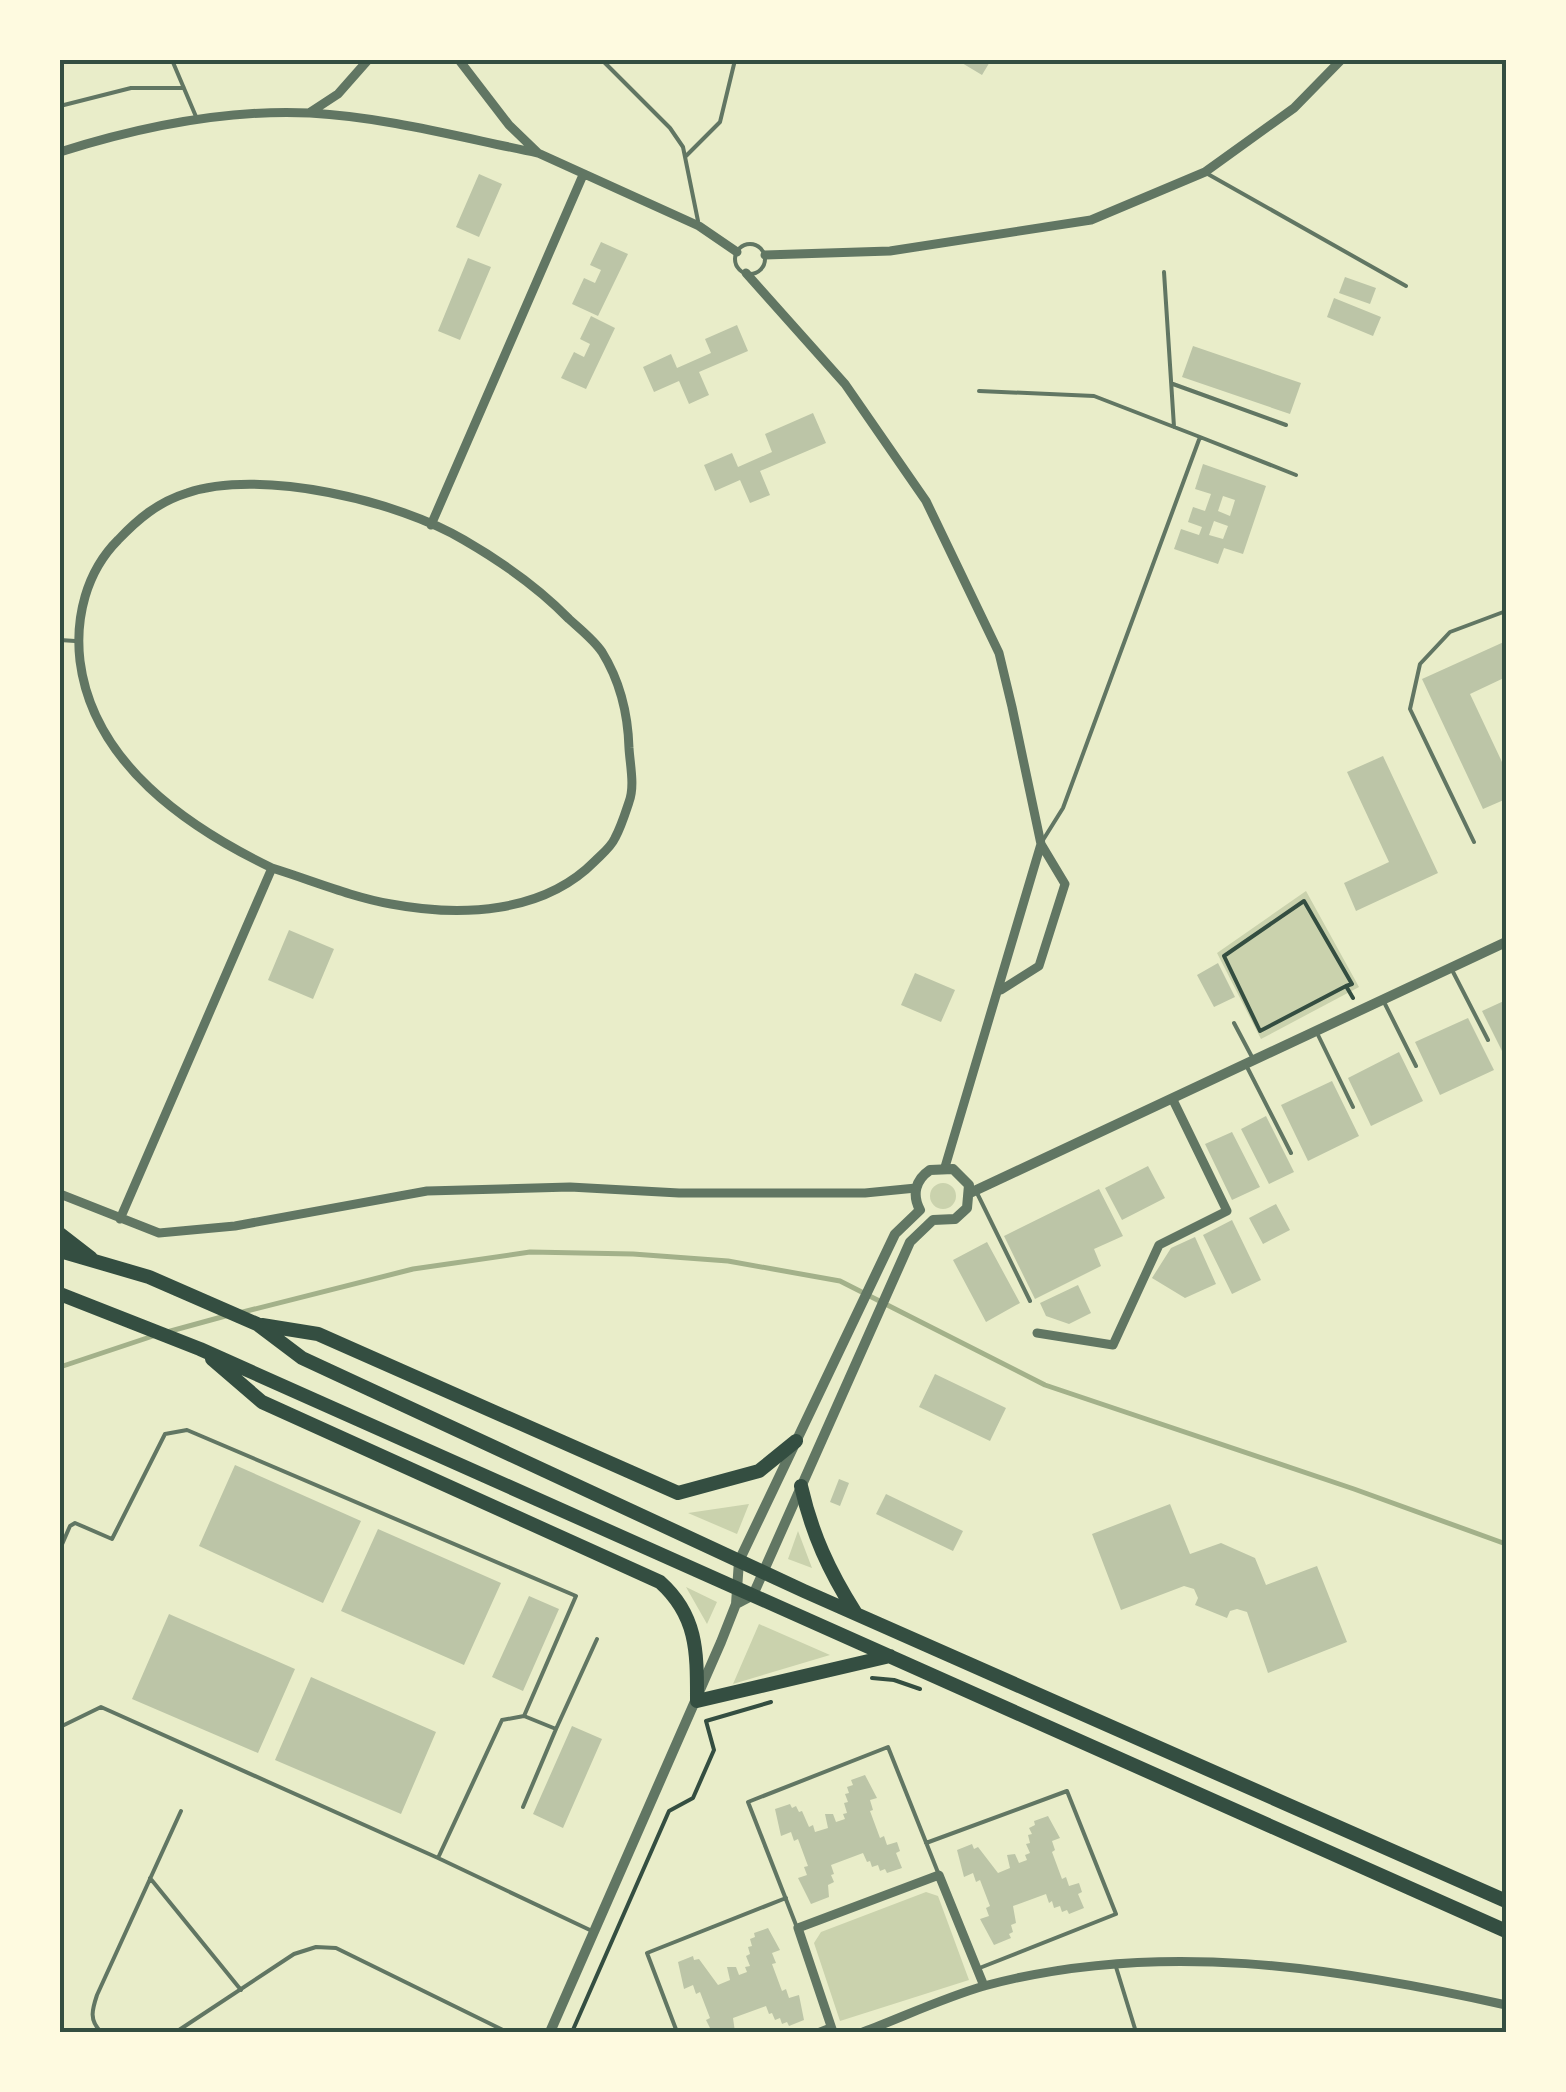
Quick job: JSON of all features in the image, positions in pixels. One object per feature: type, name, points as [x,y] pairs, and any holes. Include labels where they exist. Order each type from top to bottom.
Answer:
[{"type":"main road","points":[[60,1234],[98,1263]]},
{"type":"main road","points":[[60,1251],[149,1278],[256,1324],[302,1358],[739,1561],[1506,1901]]},
{"type":"main road","points":[[60,1294],[200,1349],[736,1596],[752,1595],[1506,1931]]},
{"type":"main road","points":[[256,1324],[318,1334],[678,1493],[759,1471],[796,1441]]},
{"type":"main road","points":[[200,1349],[262,1402],[660,1582],[682,1605],[694,1632],[697,1701],[890,1656]]},
{"type":"main road","points":[[801,1486],[813,1534],[828,1570],[854,1612]]},
{"type":"main road","points":[[1135,1766],[1146,1742]]},
{"type":"street","points":[[309,113],[338,94],[368,60]]},
{"type":"street","points":[[459,60],[509,124],[538,153]]},
{"type":"street","points":[[765,255],[890,251],[1091,220],[1205,172],[1294,108],[1341,60]]},
{"type":"street","points":[[60,152],[124,132],[197,119],[309,113],[376,121],[538,153],[698,226],[737,252]]},
{"type":"street","points":[[432,524],[583,175]]},
{"type":"street","points":[[746,273],[846,384],[926,501],[999,654],[1041,844],[1066,884],[1038,966],[999,991]]},
{"type":"street","points":[[228,484],[316,490],[432,524],[462,538],[543,592],[601,651],[628,714],[632,796],[614,842],[580,876],[540,899],[493,908],[390,904],[272,868],[220,843],[164,803],[114,748],[95,716],[82,677],[78,641],[88,584],[110,548],[144,513],[186,493],[228,484]]},
{"type":"street","points":[[945,1167],[1041,844]]},
{"type":"street","points":[[120,1219],[272,868]]},
{"type":"street","points":[[752,1595],[910,1242],[932,1220],[956,1219],[967,1208],[973,1192],[1506,942]]},
{"type":"street","points":[[1037,1333],[1113,1345],[1159,1245],[1226,1211],[1173,1100]]},
{"type":"street","points":[[60,1194],[159,1232],[234,1226],[443,1190],[570,1187],[678,1193],[865,1193],[916,1188],[930,1170],[945,1167],[960,1172],[973,1192]]},
{"type":"street","points":[[550,2032],[697,1701],[736,1596],[739,1561],[886,1253],[896,1234],[920,1210],[916,1188]]},
{"type":"street","points":[[832,2029],[798,1928],[939,1875],[984,1986]]},
{"type":"street","points":[[863,2032],[984,1986],[1114,1962],[1228,1962],[1370,1976],[1506,2005]]},
{"type":"lane","points":[[172,60],[197,119]]},
{"type":"lane","points":[[602,60],[670,128],[686,156],[698,226]]},
{"type":"lane","points":[[686,156],[720,122],[735,60]]},
{"type":"lane","points":[[60,106],[132,88],[184,88]]},
{"type":"lane","points":[[1205,172],[1406,286]]},
{"type":"lane","points":[[754,244],[765,255],[760,270],[746,273],[736,265],[737,252],[743,245],[754,244]]},
{"type":"lane","points":[[1164,272],[1174,427]]},
{"type":"lane","points":[[1172,384],[1286,425]]},
{"type":"lane","points":[[979,391],[1094,396],[1296,475]]},
{"type":"lane","points":[[1041,844],[1063,808],[1200,437]]},
{"type":"lane","points":[[1474,842],[1410,709],[1420,664],[1450,632],[1506,612]]},
{"type":"lane","points":[[60,640],[78,641]]},
{"type":"lane","points":[[1451,967],[1488,1040]]},
{"type":"lane","points":[[1383,1000],[1416,1066]]},
{"type":"lane","points":[[1234,1022],[1292,1153]]},
{"type":"lane","points":[[1316,1031],[1353,1107]]},
{"type":"lane","points":[[973,1192],[1030,1300]]},
{"type":"lane","points":[[60,1549],[70,1526],[75,1524],[112,1539],[164,1434],[188,1430],[576,1596],[524,1716]]},
{"type":"lane","points":[[523,1807],[598,1639]]},
{"type":"lane","points":[[60,1727],[101,1708],[594,1932]]},
{"type":"lane","points":[[438,1858],[502,1720],[524,1716],[556,1730]]},
{"type":"lane","points":[[798,1928],[748,1802],[888,1747],[939,1875]]},
{"type":"lane","points":[[926,1843],[1067,1791],[1116,1914],[977,1969]]},
{"type":"lane","points":[[101,2032],[93,2024],[97,1995],[181,1811]]},
{"type":"lane","points":[[150,1878],[241,1990]]},
{"type":"lane","points":[[677,2032],[647,1953],[786,1898]]},
{"type":"lane","points":[[176,2032],[294,1954],[316,1947],[336,1948],[507,2032]]},
{"type":"lane","points":[[1114,1962],[1136,2032]]},
{"type":"lane","points":[[813,2032],[832,2029]]},
{"type":"path","points":[[1304,901],[1352,984],[1346,986],[1260,1030],[1224,956],[1304,901]]},
{"type":"green space","points":[[1306,891],[1359,987],[1261,1039],[1217,953]]},
{"type":"green space","points":[[943,1183],[952,1187],[956,1196],[952,1205],[943,1209],[934,1205],[930,1196],[934,1187]]},
{"type":"green space","points":[[749,1504],[737,1534],[688,1513]]},
{"type":"green space","points":[[798,1531],[812,1568],[788,1559]]},
{"type":"green space","points":[[686,1587],[717,1602],[707,1624]]},
{"type":"green space","points":[[759,1624],[830,1655],[733,1684]]},
{"type":"green space","points":[[926,1892],[938,1896],[969,1980],[840,2021],[814,1943],[821,1932]]},
{"type":"building","points":[[957,60],[991,60],[982,75]]},
{"type":"building","points":[[479,174],[502,184],[479,237],[456,227]]},
{"type":"building","points":[[601,242],[628,254],[598,316],[572,304],[584,278],[595,283],[601,270],[590,265]]},
{"type":"building","points":[[468,258],[491,267],[460,340],[438,331]]},
{"type":"building","points":[[1345,277],[1376,288],[1370,304],[1339,293]]},
{"type":"building","points":[[1334,298],[1381,317],[1373,336],[1327,317]]},
{"type":"building","points":[[591,316],[615,328],[586,389],[561,378],[574,352],[584,357],[590,344],[580,339]]},
{"type":"building","points":[[737,325],[748,351],[699,372],[709,395],[689,404],[679,381],[654,392],[643,367],[671,354],[677,368],[711,353],[705,339]]},
{"type":"building","points":[[1193,346],[1301,383],[1290,414],[1182,377]]},
{"type":"building","points":[[813,413],[826,443],[760,471],[770,495],[750,503],[740,480],[715,491],[704,465],[732,453],[738,467],[772,452],[765,434]]},
{"type":"building","points":[[1203,464],[1266,486],[1243,554],[1224,548],[1218,564],[1174,549],[1181,529],[1199,535],[1202,527],[1188,522],[1193,507],[1205,511],[1211,494],[1195,489]],"holes":[[[1223,496],[1235,500],[1230,516],[1218,511]],[[1214,521],[1228,526],[1223,539],[1209,535]]]},
{"type":"building","points":[[1506,641],[1506,677],[1470,694],[1502,762],[1506,760],[1506,799],[1483,809],[1422,679]]},
{"type":"building","points":[[1383,756],[1438,873],[1356,911],[1344,883],[1389,862],[1347,772]]},
{"type":"building","points":[[289,930],[334,949],[313,999],[268,980]]},
{"type":"building","points":[[1218,963],[1235,997],[1214,1007],[1197,975]]},
{"type":"building","points":[[915,973],[955,990],[941,1022],[901,1005]]},
{"type":"building","points":[[1506,1000],[1506,1059],[1482,1011]]},
{"type":"building","points":[[1468,1018],[1494,1070],[1440,1095],[1415,1042]]},
{"type":"building","points":[[1399,1052],[1423,1101],[1371,1126],[1348,1078]]},
{"type":"building","points":[[1332,1081],[1359,1136],[1308,1161],[1281,1105]]},
{"type":"building","points":[[1266,1116],[1294,1172],[1269,1184],[1241,1129]]},
{"type":"building","points":[[1232,1132],[1260,1187],[1232,1200],[1205,1144]]},
{"type":"building","points":[[1148,1166],[1165,1198],[1122,1220],[1105,1188]]},
{"type":"building","points":[[1099,1189],[1123,1236],[1094,1249],[1101,1266],[1035,1299],[1004,1236]]},
{"type":"building","points":[[1276,1204],[1290,1230],[1263,1244],[1249,1218]]},
{"type":"building","points":[[1232,1220],[1261,1280],[1232,1294],[1203,1235]]},
{"type":"building","points":[[1195,1237],[1216,1284],[1185,1298],[1152,1278],[1171,1248]]},
{"type":"building","points":[[987,1242],[1020,1303],[986,1322],[953,1260]]},
{"type":"building","points":[[1078,1285],[1091,1313],[1069,1324],[1046,1316],[1040,1303]]},
{"type":"building","points":[[935,1374],[1006,1408],[990,1441],[919,1407]]},
{"type":"building","points":[[235,1465],[361,1521],[323,1603],[199,1546]]},
{"type":"building","points":[[839,1479],[849,1483],[840,1506],[830,1502]]},
{"type":"building","points":[[886,1494],[963,1531],[953,1551],[876,1514]]},
{"type":"building","points":[[1170,1504],[1190,1554],[1221,1543],[1255,1558],[1266,1585],[1317,1566],[1347,1642],[1268,1673],[1247,1612],[1230,1611],[1227,1618],[1195,1605],[1198,1598],[1194,1589],[1184,1586],[1121,1610],[1092,1534]]},
{"type":"building","points":[[378,1529],[501,1583],[464,1665],[341,1611]]},
{"type":"building","points":[[529,1596],[559,1609],[523,1691],[492,1677]]},
{"type":"building","points":[[169,1614],[295,1669],[258,1753],[132,1699]]},
{"type":"building","points":[[311,1677],[436,1732],[401,1814],[275,1760]]},
{"type":"building","points":[[572,1726],[602,1739],[563,1828],[533,1814]]},
{"type":"building","points":[[865,1775],[877,1798],[870,1800],[870,1811],[880,1838],[884,1836],[887,1845],[897,1842],[900,1851],[896,1853],[902,1868],[880,1871],[878,1865],[872,1867],[867,1862],[863,1853],[831,1865],[834,1882],[828,1885],[829,1897],[811,1904],[798,1878],[807,1875],[804,1867],[808,1866],[798,1839],[794,1841],[791,1832],[781,1836],[775,1809],[796,1806],[815,1832],[828,1828],[825,1814],[833,1814],[836,1822],[845,1819],[847,1787],[853,1785],[851,1780]]},
{"type":"building","points":[[1048,1816],[1060,1838],[1052,1841],[1052,1852],[1062,1879],[1066,1877],[1069,1886],[1079,1883],[1082,1892],[1078,1894],[1084,1908],[1069,1914],[1067,1910],[1062,1912],[1060,1906],[1054,1908],[1052,1901],[1049,1903],[1046,1894],[1013,1906],[1016,1923],[1011,1925],[1011,1938],[994,1945],[980,1919],[989,1916],[986,1908],[990,1906],[980,1880],[976,1882],[973,1873],[964,1877],[957,1850],[972,1844],[974,1849],[978,1847],[998,1873],[1010,1868],[1007,1855],[1015,1854],[1019,1863],[1027,1860],[1025,1855],[1030,1853],[1026,1844],[1032,1834],[1029,1828],[1035,1825],[1034,1821]]},
{"type":"building","points":[[768,1928],[780,1950],[772,1953],[776,1963],[772,1964],[782,1991],[786,1989],[789,1998],[799,1995],[804,2020],[789,2026],[787,2022],[782,2024],[780,2018],[775,2020],[769,2014],[766,2006],[733,2018],[735,2032],[700,2032],[710,2028],[706,2020],[710,2018],[700,1992],[696,1994],[693,1985],[684,1989],[678,1962],[693,1956],[694,1960],[699,1959],[718,1985],[730,1980],[727,1967],[736,1967],[739,1975],[747,1972],[750,1939],[755,1937],[754,1933]]},
{"type":"waterway","points":[[239,1313],[413,1269],[530,1252],[728,1261],[840,1281],[1045,1385],[1506,1544]]},
{"type":"waterway","points":[[167,1332],[229,1315]]},
{"type":"waterway","points":[[60,1367],[156,1335]]}]
